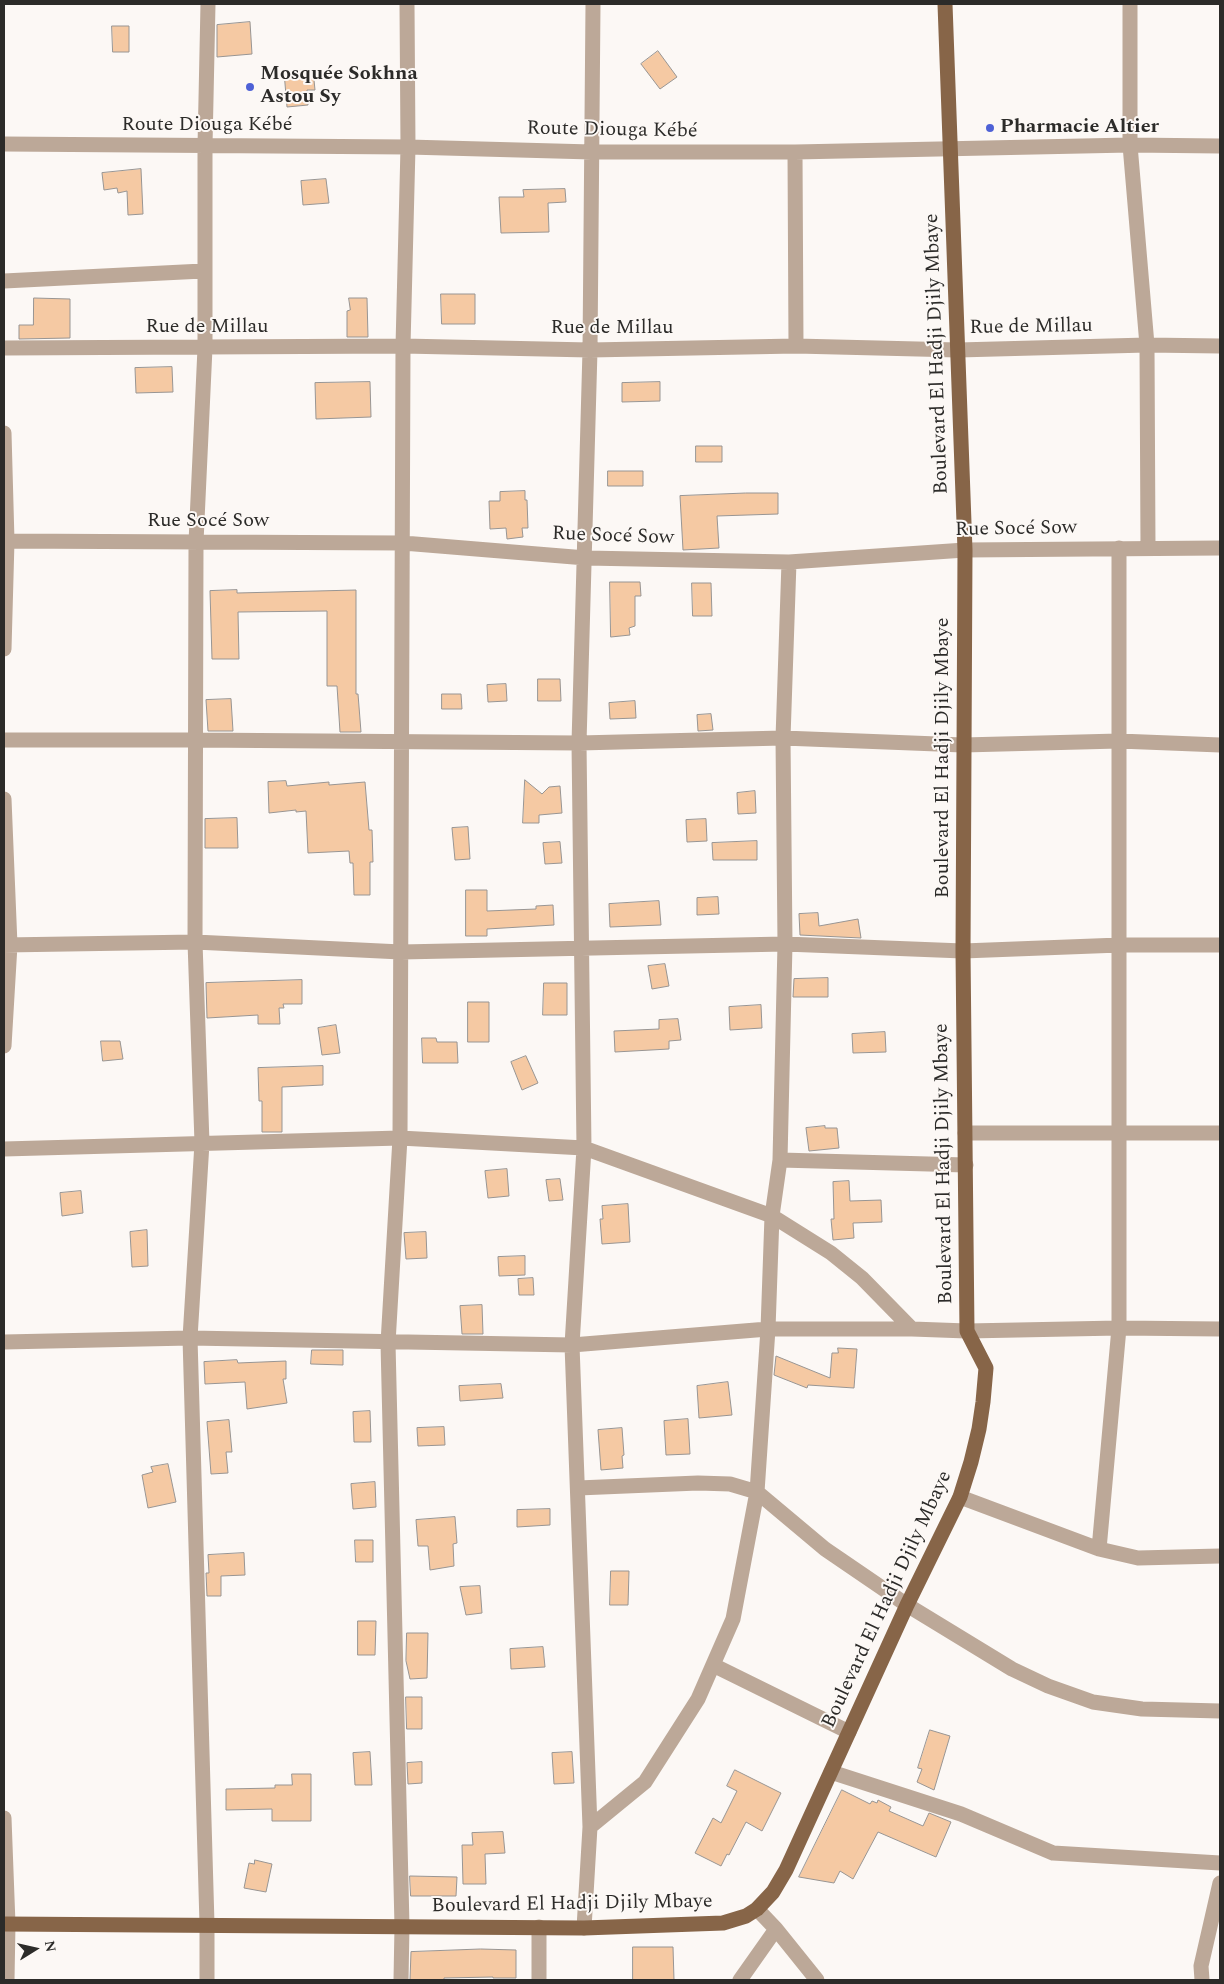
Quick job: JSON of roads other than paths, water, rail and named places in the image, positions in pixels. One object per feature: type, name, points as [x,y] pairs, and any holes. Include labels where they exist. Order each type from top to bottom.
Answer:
[{"type":"main road","name":"Boulevard El Hadji Djily Mbaye","points":[[6,1924],[584,1928],[723,1923],[746,1916],[757,1908],[773,1892],[786,1870],[907,1605],[960,1497],[979,1429],[986,1368],[967,1331],[963,951],[965,550],[945,4]]},
{"type":"street","points":[[207,1980],[190,1338],[202,1143],[195,942],[196,542],[205,348],[205,146],[208,4]]},
{"type":"street","points":[[402,1980],[388,1343],[400,1138],[403,346],[408,147],[407,4]]},
{"type":"street","points":[[584,1928],[590,1827],[572,1345],[584,1148],[580,742],[590,350],[593,4]]},
{"type":"street","points":[[1130,4],[1130,145],[1147,345],[1148,548]]},
{"type":"street","name":"Route Diouga Kébé","points":[[4,144],[408,147],[592,152],[795,152],[1130,145],[1220,146]]},
{"type":"street","points":[[795,152],[796,346]]},
{"type":"street","points":[[4,282],[204,271]]},
{"type":"street","name":"Rue de Millau","points":[[4,348],[403,346],[590,350],[796,346],[958,350],[1147,345],[1220,346]]},
{"type":"street","points":[[4,433],[4,649]]},
{"type":"street","name":"Rue Socé Sow","points":[[5,541],[403,543],[586,558],[789,562],[965,550],[1220,548]]},
{"type":"street","points":[[1099,1549],[1119,1328],[1119,548]]},
{"type":"street","points":[[590,1827],[645,1782],[698,1700],[733,1619],[757,1492],[768,1329],[772,1216],[780,1160],[786,944],[783,738],[789,562]]},
{"type":"street","points":[[4,740],[580,742],[783,738],[964,745],[1119,742],[1220,744]]},
{"type":"street","points":[[4,799],[7,945],[4,1046]]},
{"type":"street","points":[[7,945],[195,942],[400,952],[786,944],[963,951],[1120,945],[1220,945]]},
{"type":"street","points":[[966,1133],[1220,1133]]},
{"type":"street","points":[[4,1149],[400,1138],[584,1148],[772,1216],[831,1253],[862,1278],[912,1329]]},
{"type":"street","points":[[780,1160],[966,1165]]},
{"type":"street","points":[[4,1342],[190,1338],[572,1345],[768,1329],[967,1331],[1220,1328]]},
{"type":"street","points":[[578,1488],[698,1483],[730,1484],[757,1492],[825,1549],[907,1605],[1012,1669],[1048,1686],[1093,1702],[1142,1709],[1220,1711]]},
{"type":"street","points":[[960,1497],[1099,1549],[1138,1558],[1220,1556]]},
{"type":"street","points":[[713,1665],[849,1732]]},
{"type":"street","points":[[831,1772],[961,1814],[1053,1853],[1220,1863]]},
{"type":"street","points":[[4,1818],[7,1980]]},
{"type":"street","points":[[1202,1980],[1201,1966],[1220,1882]]},
{"type":"street","points":[[757,1908],[817,1980]]},
{"type":"street","points":[[539,1927],[539,1980]]},
{"type":"street","points":[[740,1980],[776,1929]]},
{"type":"place","name":"Mosquée Sokhna Astou Sy","points":[[250,87]]},
{"type":"place","name":"Pharmacie Altier","points":[[990,128]]}]
